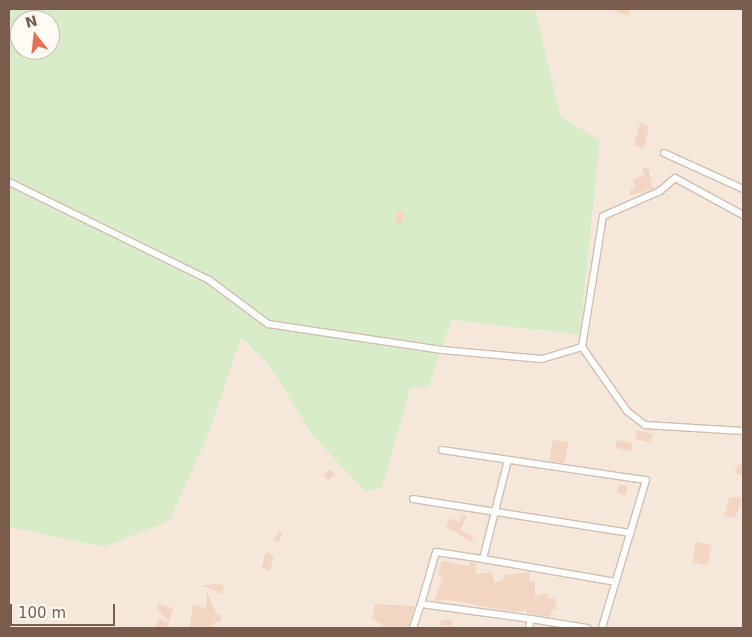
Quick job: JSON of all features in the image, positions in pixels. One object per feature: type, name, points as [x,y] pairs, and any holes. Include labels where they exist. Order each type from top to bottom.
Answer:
[{"type":"street","points":[[664,154],[743,188]]},
{"type":"street","points":[[743,215],[675,178],[660,191],[603,216],[582,347],[626,411],[645,425],[743,431]]},
{"type":"street","points":[[9,182],[209,280],[268,324],[442,350],[542,359],[582,347]]},
{"type":"street","points":[[442,450],[646,480],[602,628]]},
{"type":"street","points":[[483,559],[508,460]]},
{"type":"street","points":[[413,499],[630,533]]},
{"type":"street","points":[[414,628],[436,552],[616,582]]},
{"type":"street","points":[[421,604],[587,628]]},
{"type":"street","points":[[529,628],[531,619]]},
{"type":"shaded area","points":[[535,9],[743,9],[743,628],[9,628],[9,527],[103,547],[208,435],[240,338],[270,366],[311,433],[410,389],[429,386],[452,320],[580,335],[600,141],[561,117]]},
{"type":"green space","points":[[9,9],[535,9],[561,117],[600,140],[580,335],[452,320],[429,386],[410,389],[382,487],[365,492],[311,433],[270,366],[241,338],[208,435],[169,521],[103,547],[9,527]]},
{"type":"building","points":[[610,9],[631,9],[628,16]]},
{"type":"building","points":[[640,123],[649,127],[644,148],[634,145]]},
{"type":"building","points":[[648,167],[653,189],[631,195],[630,190],[635,188],[633,179],[645,176],[642,169]]},
{"type":"building","points":[[397,210],[405,212],[402,225],[394,223]]},
{"type":"building","points":[[637,430],[652,434],[650,443],[635,439]]},
{"type":"building","points":[[553,440],[569,442],[564,463],[549,461]]},
{"type":"building","points":[[617,440],[633,443],[631,451],[615,448]]},
{"type":"building","points":[[740,464],[743,466],[743,477],[734,472]]},
{"type":"building","points":[[330,469],[335,475],[328,480],[323,475]]},
{"type":"building","points":[[619,484],[628,486],[626,495],[617,493]]},
{"type":"building","points":[[737,497],[742,499],[735,518],[724,516],[729,498]]},
{"type":"building","points":[[461,515],[467,516],[460,530],[474,537],[471,541],[446,527],[450,518],[460,523]]},
{"type":"building","points":[[278,531],[283,533],[279,542],[274,540]]},
{"type":"building","points":[[696,542],[712,545],[708,566],[692,563]]},
{"type":"building","points":[[266,552],[274,556],[270,571],[261,568]]},
{"type":"building","points":[[442,561],[469,566],[469,562],[477,563],[476,574],[492,572],[494,583],[505,579],[504,575],[529,572],[530,582],[535,582],[535,596],[547,593],[549,599],[554,597],[557,610],[552,609],[550,617],[526,613],[526,610],[515,612],[448,600],[434,601],[442,579],[438,574]]},
{"type":"building","points":[[221,584],[225,588],[222,594],[201,585]]},
{"type":"building","points":[[207,592],[217,615],[221,615],[221,622],[215,622],[211,628],[189,628],[193,605],[206,608]]},
{"type":"building","points":[[158,604],[173,608],[169,622],[157,609]]},
{"type":"building","points":[[375,604],[415,606],[408,628],[386,628],[372,618]]},
{"type":"building","points":[[159,618],[169,623],[168,628],[155,628]]},
{"type":"building","points":[[452,620],[453,626],[441,626],[440,621]]}]
